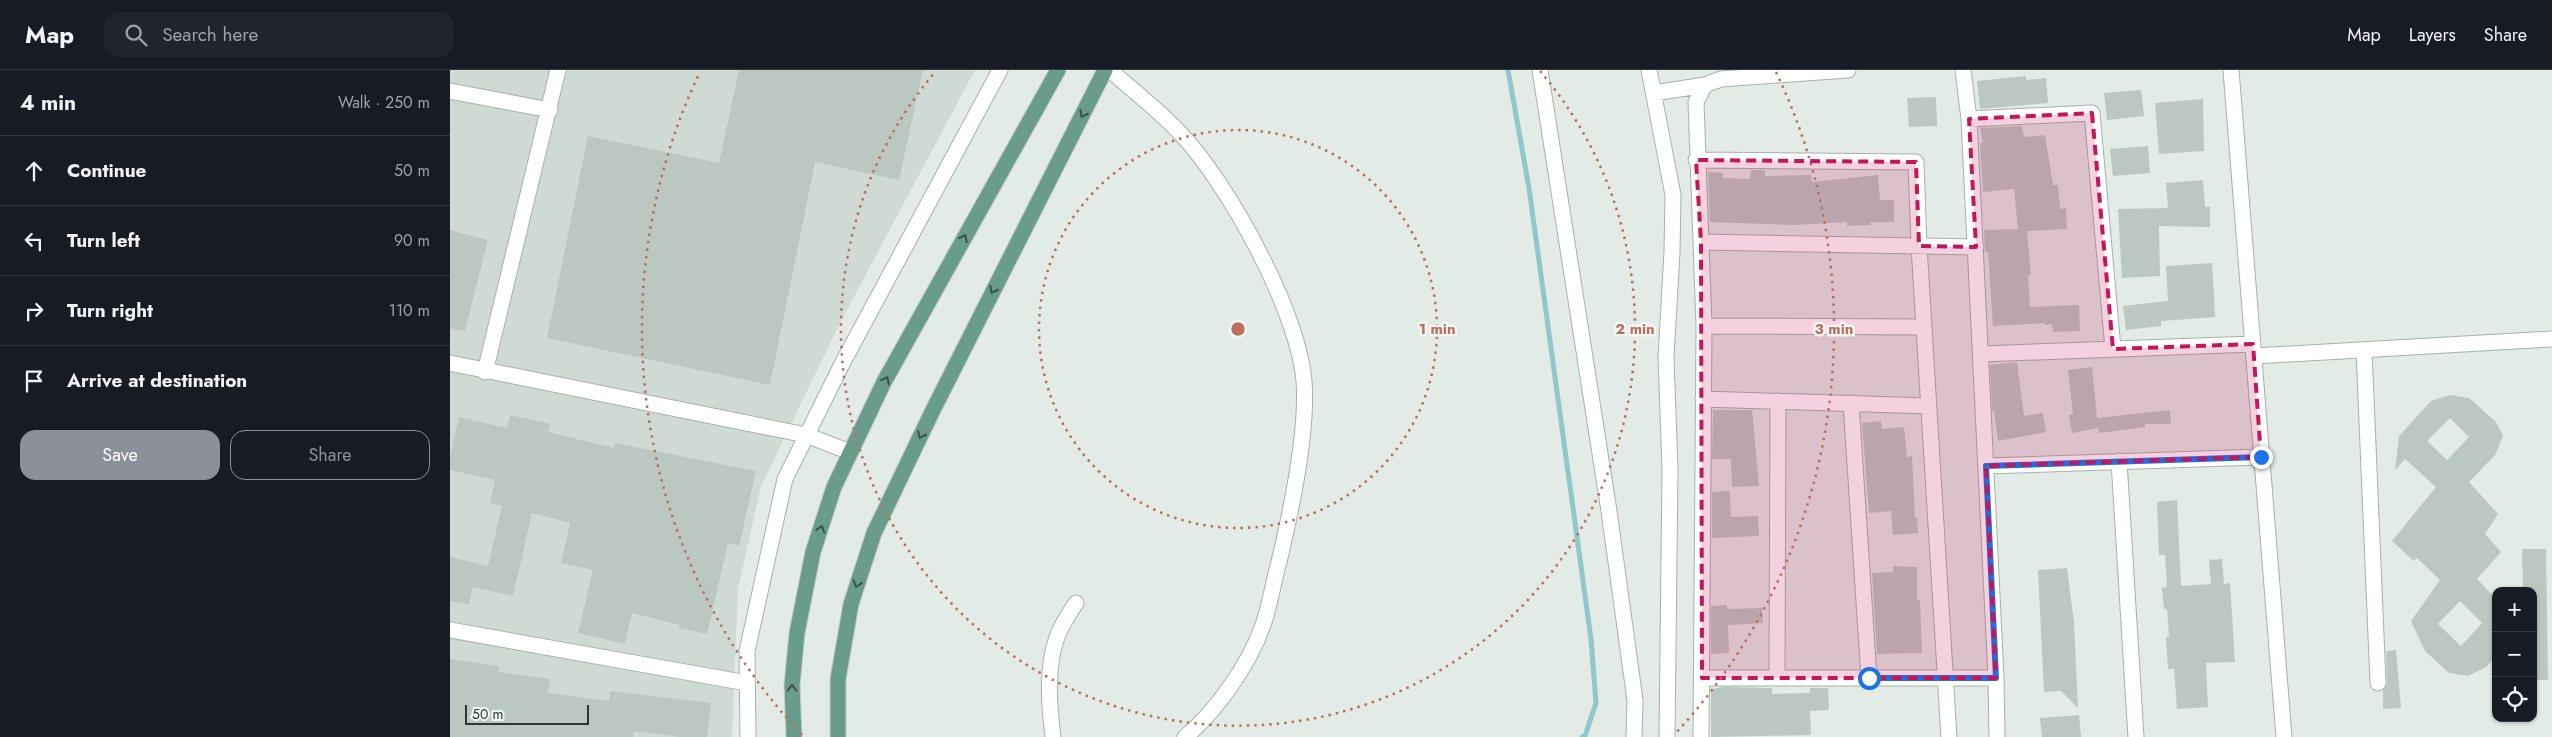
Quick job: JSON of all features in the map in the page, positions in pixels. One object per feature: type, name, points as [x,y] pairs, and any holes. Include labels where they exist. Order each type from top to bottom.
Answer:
[{"type":"main road","points":[[794,737],[792,685],[797,633],[813,552],[834,488],[884,382],[1058,70]]},
{"type":"main road","points":[[838,737],[838,679],[851,604],[874,533],[932,412],[1105,70]]},
{"type":"street","points":[[485,372],[550,110],[558,70]]},
{"type":"street","points":[[748,737],[747,651],[768,548],[785,479],[842,364],[1000,70]]},
{"type":"street","points":[[1110,70],[1181,134],[1207,166],[1239,216],[1273,282],[1294,336],[1304,380],[1304,422],[1297,467],[1283,545],[1263,626],[1244,664],[1224,694],[1196,728],[1185,737]]},
{"type":"street","points":[[1540,70],[1610,511],[1635,700],[1634,737]]},
{"type":"street","points":[[1649,70],[1673,195],[1666,357],[1670,469],[1667,737]]},
{"type":"street","points":[[1654,93],[1705,85],[1721,79],[1770,72],[1848,70]]},
{"type":"street","points":[[1963,70],[1969,119],[1976,247],[1996,678],[1997,737]]},
{"type":"street","points":[[2231,70],[2284,737]]},
{"type":"street","points":[[1702,737],[1704,326],[1696,160],[1696,102],[1705,85]]},
{"type":"street","points":[[450,91],[550,110]]},
{"type":"street","points":[[1969,119],[2092,113],[2112,349]]},
{"type":"street","points":[[1696,160],[1916,162],[1919,246],[1949,737]]},
{"type":"street","points":[[1701,242],[1976,247]]},
{"type":"street","points":[[1704,326],[1924,327]]},
{"type":"street","points":[[1981,354],[2112,349],[2364,350],[2552,339]]},
{"type":"street","points":[[2364,350],[2378,683]]},
{"type":"street","points":[[450,363],[485,372],[806,435],[850,452]]},
{"type":"street","points":[[1703,399],[1929,406]]},
{"type":"street","points":[[1777,678],[1778,401]]},
{"type":"street","points":[[1851,403],[1869,678]]},
{"type":"street","points":[[1986,466],[2261,457]]},
{"type":"street","points":[[2119,461],[2136,737]]},
{"type":"street","points":[[1053,737],[1050,682],[1052,653],[1057,635],[1076,603]]},
{"type":"street","points":[[450,630],[748,683]]},
{"type":"street","points":[[1702,678],[1996,678]]},
{"type":"highlighted area","points":[[2092,113],[2113,349],[2253,344],[2261,457],[1986,466],[1996,678],[1702,678],[1701,242],[1696,160],[1916,162],[1919,246],[1976,247],[1969,119]]},
{"type":"shaded area","points":[[450,70],[975,70],[841,321],[761,486],[738,588],[732,737],[450,737]]},
{"type":"building","points":[[739,70],[923,70],[899,180],[815,162],[770,385],[547,338],[588,136],[719,163]]},
{"type":"building","points":[[2026,76],[2026,80],[2046,78],[2048,103],[1980,109],[1977,81]]},
{"type":"building","points":[[2141,90],[2144,116],[2107,120],[2104,93]]},
{"type":"building","points":[[1936,97],[1937,126],[1909,127],[1907,98]]},
{"type":"building","points":[[2203,99],[2204,151],[2159,154],[2155,103]]},
{"type":"building","points":[[2022,126],[2024,137],[2045,135],[2053,185],[2058,185],[2060,209],[2066,208],[2067,229],[2027,231],[2031,275],[2028,275],[2030,307],[2079,305],[2080,331],[2053,332],[2052,324],[2045,325],[2045,323],[1993,326],[1988,252],[1985,252],[1984,230],[2018,229],[2014,189],[1983,192],[1980,143],[1983,143],[1980,128]]},
{"type":"building","points":[[2148,146],[2150,173],[2113,176],[2110,149]]},
{"type":"building","points":[[1751,170],[1765,170],[1765,176],[1811,175],[1812,182],[1878,175],[1880,200],[1894,200],[1894,222],[1870,222],[1871,225],[1847,226],[1847,222],[1795,225],[1710,222],[1708,172],[1723,173],[1723,178],[1750,179]]},
{"type":"building","points":[[2203,180],[2205,207],[2210,207],[2210,227],[2159,226],[2160,276],[2122,278],[2118,209],[2168,208],[2166,183]]},
{"type":"building","points":[[450,230],[488,240],[465,331],[450,328]]},
{"type":"building","points":[[2212,263],[2215,317],[2161,321],[2161,326],[2126,330],[2123,306],[2168,301],[2166,266]]},
{"type":"building","points":[[2017,362],[2024,416],[2043,413],[2046,432],[1998,441],[1994,411],[1992,411],[1990,365]]},
{"type":"building","points":[[2092,367],[2097,418],[2170,410],[2171,424],[2145,424],[2145,427],[2099,433],[2098,425],[2098,428],[2072,433],[2069,415],[2073,414],[2068,370]]},
{"type":"building","points":[[2450,395],[2469,398],[2496,422],[2503,436],[2495,455],[2469,482],[2498,514],[2485,534],[2501,552],[2477,579],[2492,595],[2492,660],[2486,667],[2468,676],[2449,673],[2425,651],[2411,621],[2440,580],[2417,558],[2414,561],[2392,541],[2436,487],[2405,459],[2395,470],[2399,436],[2431,401]],"holes":[[[2450,418],[2469,437],[2447,460],[2427,441]],[[2460,601],[2482,623],[2461,646],[2438,624]]]},
{"type":"building","points":[[1713,410],[1752,410],[1759,486],[1732,487],[1731,459],[1712,459]]},
{"type":"building","points":[[510,415],[550,424],[548,432],[614,448],[615,443],[756,471],[739,546],[728,543],[707,634],[679,628],[680,625],[632,613],[625,644],[578,633],[593,570],[561,563],[570,523],[532,513],[513,596],[473,587],[469,605],[450,601],[450,557],[488,566],[502,506],[490,503],[495,480],[450,470],[450,457],[459,417],[507,428]]},
{"type":"building","points":[[1881,421],[1882,429],[1904,427],[1907,457],[1912,456],[1915,518],[1917,518],[1918,533],[1893,535],[1891,511],[1869,513],[1862,423]]},
{"type":"building","points":[[1730,491],[1731,517],[1758,516],[1759,536],[1712,538],[1712,492]]},
{"type":"building","points":[[2177,500],[2181,586],[2211,584],[2209,560],[2222,559],[2224,584],[2230,583],[2235,662],[2206,663],[2208,707],[2177,709],[2174,669],[2168,669],[2166,637],[2169,637],[2167,609],[2164,609],[2162,588],[2167,587],[2165,555],[2159,555],[2157,502]]},
{"type":"building","points":[[2522,549],[2546,549],[2548,680],[2537,680],[2537,587],[2523,587]]},
{"type":"building","points":[[1893,566],[1917,567],[1917,600],[1920,600],[1922,653],[1877,654],[1872,573],[1893,572]]},
{"type":"building","points":[[2067,568],[2074,623],[2078,708],[2061,691],[2044,692],[2038,570]]},
{"type":"building","points":[[1727,605],[1727,609],[1762,608],[1763,623],[1728,625],[1729,653],[1711,654],[1711,606]]},
{"type":"building","points":[[2396,650],[2401,708],[2383,709],[2383,691],[2387,683],[2386,651]]},
{"type":"building","points":[[450,659],[499,666],[498,672],[550,679],[548,693],[609,701],[610,691],[711,703],[707,737],[679,737],[634,731],[633,737],[450,737]]},
{"type":"building","points":[[1724,687],[1772,688],[1772,694],[1810,693],[1810,688],[1828,688],[1829,710],[1810,711],[1811,735],[1711,737],[1711,689]]},
{"type":"building","points":[[2079,715],[2081,737],[2042,737],[2040,718]]},
{"type":"waterway","points":[[1508,70],[1529,188],[1591,639],[1596,703],[1585,736],[1582,737]]},
{"type":"route","points":[[1869,678],[1996,678],[1986,466],[2261,457]]}]
